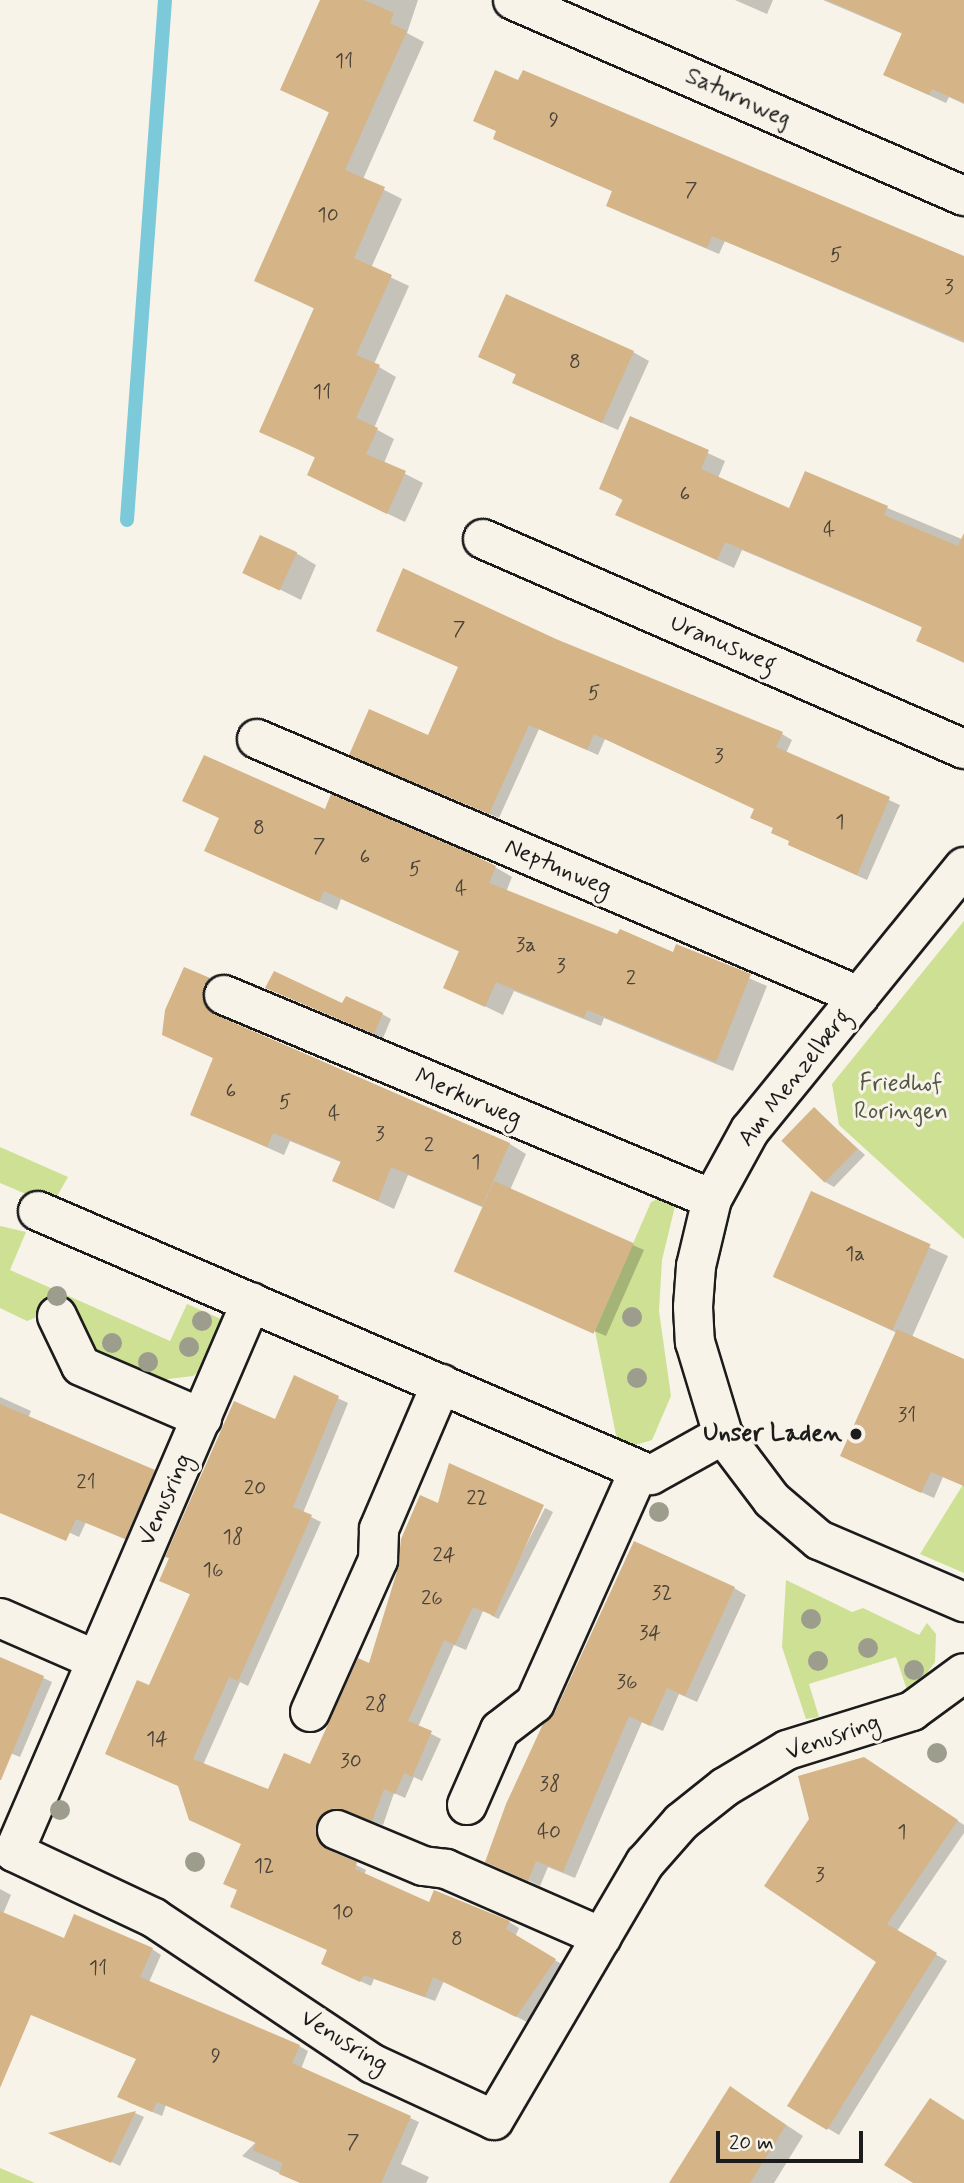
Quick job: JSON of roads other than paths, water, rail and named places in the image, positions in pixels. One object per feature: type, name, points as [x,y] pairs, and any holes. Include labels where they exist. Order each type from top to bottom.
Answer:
[{"type":"street","name":"Saturnweg","points":[[513,0],[964,196]]},
{"type":"street","name":"Uranusweg","points":[[483,539],[964,749]]},
{"type":"street","name":"Neptunweg","points":[[257,739],[859,996]]},
{"type":"street","name":"Am Menzelberg","points":[[964,867],[750,1130],[712,1199],[696,1266],[693,1307],[695,1342],[723,1435],[772,1500],[819,1540],[964,1602]]},
{"type":"street","name":"Merkurweg","points":[[224,995],[712,1199]]},
{"type":"street","points":[[38,1211],[651,1475],[723,1435]]},
{"type":"street","name":"Venusring","points":[[251,1302],[96,1660],[7,1852],[155,1918],[373,2064],[494,2120],[645,1863],[681,1822],[725,1787],[787,1750],[912,1711],[964,1673]]},
{"type":"street","points":[[57,1316],[81,1366],[202,1418]]},
{"type":"street","points":[[310,1712],[378,1560],[379,1529],[441,1384]]},
{"type":"street","points":[[467,1805],[500,1730],[535,1703],[639,1470]]},
{"type":"street","points":[[0,1618],[96,1660]]},
{"type":"street","points":[[337,1830],[422,1866],[446,1869],[602,1937]]},
{"type":"waterway","points":[[127,520],[165,0]]},
{"type":"place","name":"Unser Laden","points":[[856,1434]]},
{"type":"park label","name":"Friedhof Roringen","points":[[901,1098]]}]
